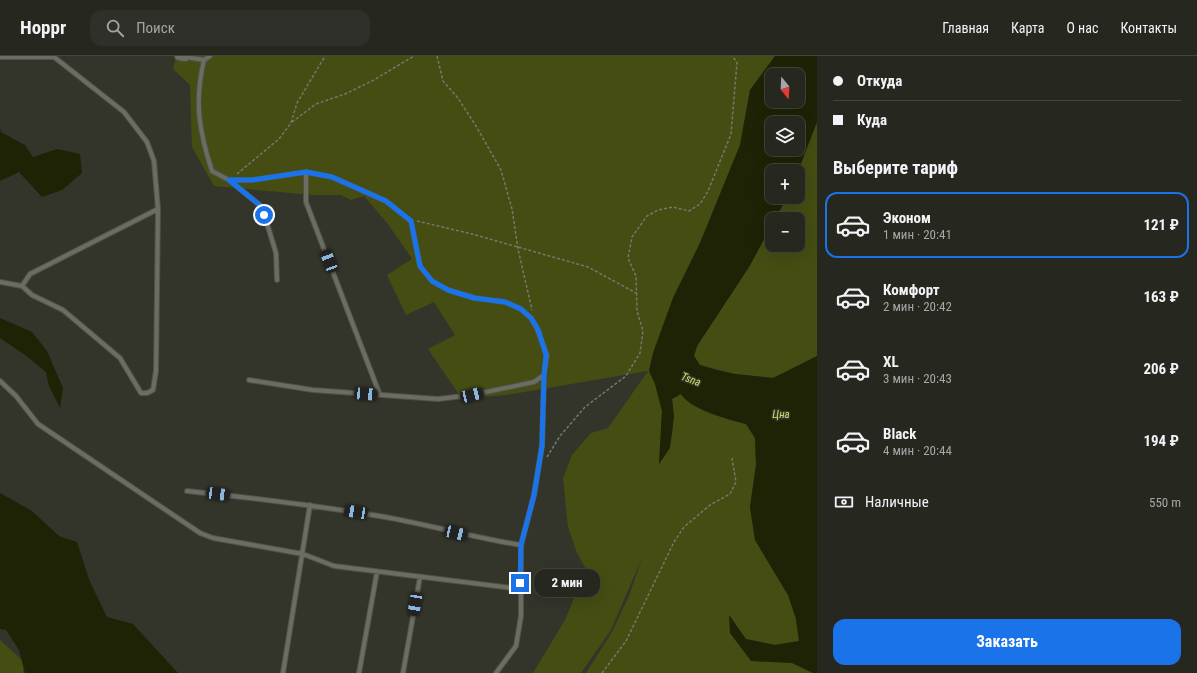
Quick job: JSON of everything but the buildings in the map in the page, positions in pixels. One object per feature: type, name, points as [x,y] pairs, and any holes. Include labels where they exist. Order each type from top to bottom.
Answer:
[{"type":"lane","points":[[182,56],[204,60],[210,56]]},
{"type":"lane","points":[[0,57],[54,57],[124,112],[147,142],[154,161],[158,209],[156,371],[155,386],[151,392],[141,392],[120,358],[63,310],[32,295],[22,286],[0,282]]},
{"type":"lane","points":[[204,60],[198,90],[203,142],[212,171],[229,180],[262,207],[276,253],[277,280]]},
{"type":"lane","points":[[229,180],[252,180],[306,172],[332,177],[386,201],[411,221],[420,266],[432,281],[448,290],[505,302],[521,309],[531,318],[538,329],[546,355],[542,446],[534,495],[521,545],[521,616],[516,646],[496,673]]},
{"type":"lane","points":[[306,172],[306,202],[380,395]]},
{"type":"lane","points":[[22,286],[30,274],[158,209]]},
{"type":"lane","points":[[249,380],[313,390],[438,399],[472,395],[534,382],[544,375]]},
{"type":"lane","points":[[0,381],[16,396],[38,424],[200,533],[213,538],[303,554],[334,566],[520,589]]},
{"type":"lane","points":[[187,491],[310,505],[386,517],[483,539],[521,545]]},
{"type":"lane","points":[[283,673],[310,505]]},
{"type":"lane","points":[[359,673],[377,572]]},
{"type":"lane","points":[[403,673],[420,577]]},
{"type":"path","points":[[291,123],[297,103],[325,56]]},
{"type":"path","points":[[229,180],[279,139],[291,123],[316,104],[345,94],[372,81],[414,56]]},
{"type":"path","points":[[437,56],[442,82],[458,98],[501,170],[512,209],[517,247],[534,316]]},
{"type":"path","points":[[545,461],[560,436],[585,407],[626,376],[640,353],[643,331],[637,311],[638,294],[636,276],[628,258],[632,236],[646,216],[658,210],[673,207],[689,211],[700,204],[708,191],[731,134],[737,62],[732,56]]},
{"type":"path","points":[[411,221],[472,234],[588,267],[638,294]]},
{"type":"path","points":[[602,673],[626,641],[674,542],[684,527],[710,505],[730,494],[736,482],[732,458]]},
{"type":"green space","points":[[176,56],[775,56],[750,90],[740,145],[700,243],[673,298],[653,353],[649,371],[655,384],[662,411],[659,464],[671,441],[673,424],[672,399],[681,394],[701,409],[720,417],[746,424],[755,438],[756,465],[750,507],[755,540],[788,595],[796,619],[799,641],[775,645],[745,639],[730,616],[730,633],[752,661],[792,663],[813,673],[586,673],[612,632],[629,596],[642,558],[611,630],[581,673],[533,673],[565,620],[586,569],[577,553],[568,527],[563,478],[572,455],[591,433],[608,428],[648,371],[506,395],[461,399],[428,349],[455,335],[434,302],[406,315],[387,275],[412,259],[388,224],[364,196],[351,200],[341,195],[312,195],[214,186],[192,147],[190,85],[173,69]]},
{"type":"green space","points":[[817,122],[817,356],[774,378],[735,374],[700,365],[694,356],[697,346],[749,267],[765,238],[765,252],[805,252],[805,212],[779,212],[783,204],[805,204],[805,164],[801,164]]},
{"type":"green space","points":[[0,640],[24,662],[23,673],[0,673]]},
{"type":"water","points":[[775,56],[817,56],[817,122],[805,153],[805,116],[765,116],[765,156],[804,156],[801,164],[765,164],[765,204],[783,204],[779,212],[765,212],[765,238],[749,267],[697,346],[694,356],[700,365],[716,370],[735,374],[773,378],[817,356],[817,673],[813,673],[792,663],[751,661],[730,633],[729,615],[746,639],[775,645],[799,641],[796,619],[788,595],[755,540],[750,507],[756,465],[755,438],[746,424],[720,417],[701,409],[686,400],[681,394],[672,399],[674,416],[670,448],[659,464],[662,411],[655,384],[649,371],[653,353],[673,298],[700,243],[740,145],[750,90],[765,70],[765,108],[805,108],[805,68],[766,68]]},
{"type":"water","points":[[0,127],[1,132],[25,145],[33,157],[57,149],[80,154],[82,173],[62,190],[42,197],[19,172],[0,181]]},
{"type":"water","points":[[0,318],[32,332],[47,351],[63,388],[60,408],[49,386],[46,372],[0,338]]},
{"type":"water","points":[[0,493],[32,511],[59,536],[77,542],[90,582],[107,617],[133,624],[178,673],[25,673],[19,650],[6,630],[0,629]]},
{"type":"route","points":[[264,215],[262,207],[229,180],[252,180],[306,172],[332,177],[386,201],[411,221],[420,266],[432,281],[448,290],[474,298],[505,302],[521,309],[531,318],[538,329],[546,355],[542,446],[534,495],[521,545],[520,583]]},
{"type":"water label","name":"Tsna","points":[[691,379]]},
{"type":"water label","name":"Цна","points":[[781,414]]}]
